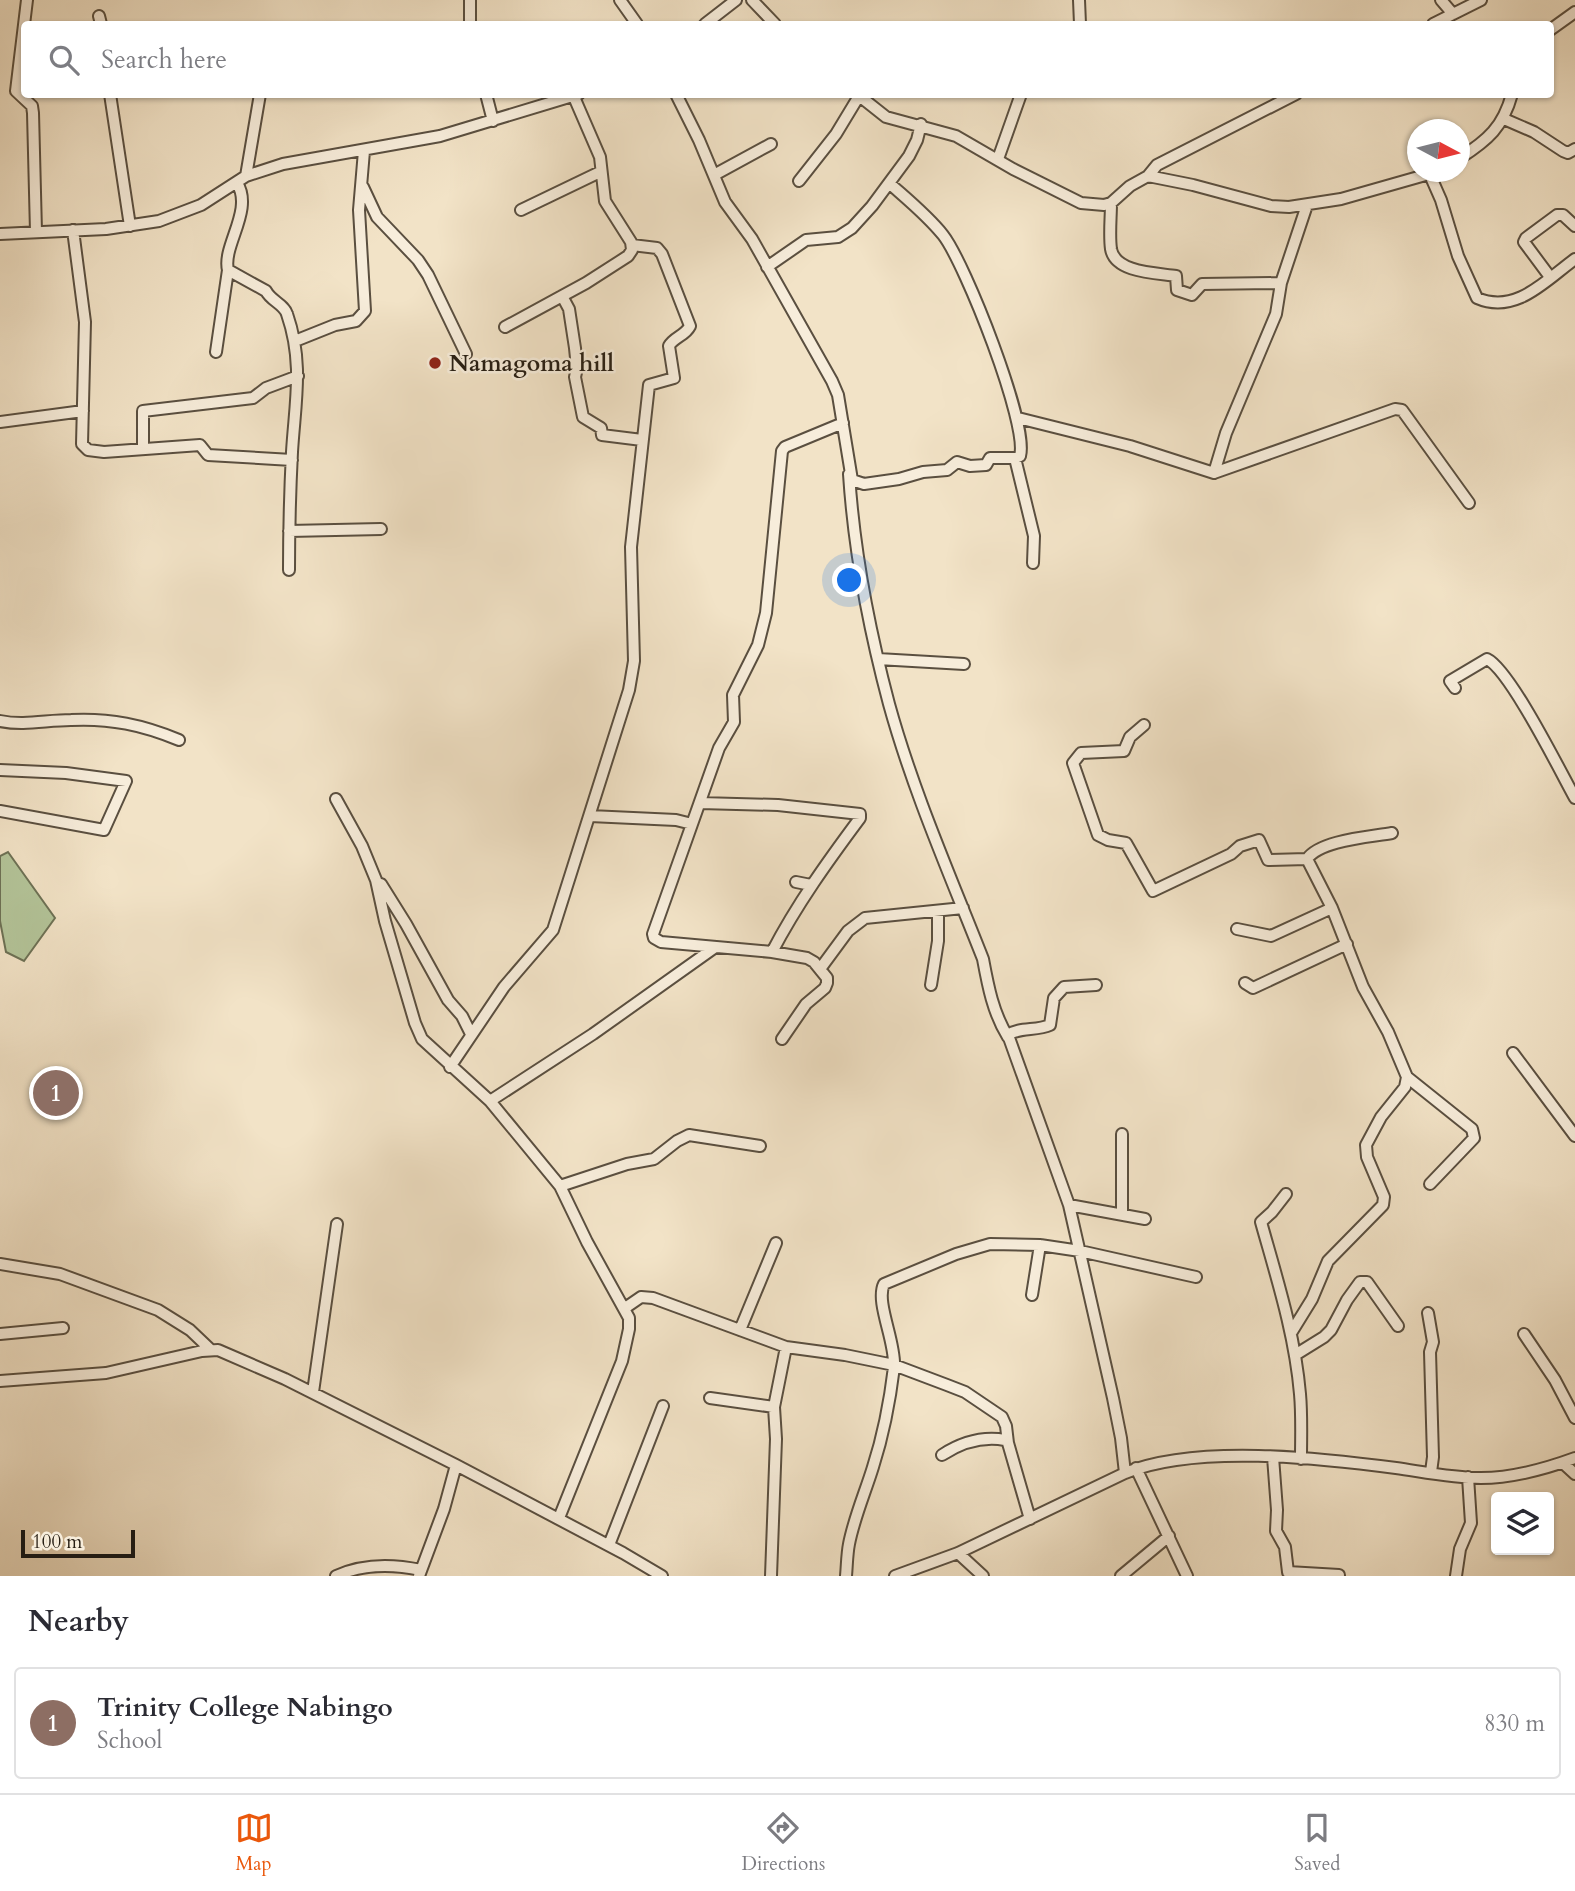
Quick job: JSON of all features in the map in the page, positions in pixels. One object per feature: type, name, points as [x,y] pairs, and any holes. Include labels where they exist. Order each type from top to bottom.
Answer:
[{"type":"street","points":[[24,21],[27,0]]},
{"type":"street","points":[[470,0],[470,21]]},
{"type":"street","points":[[620,0],[635,21]]},
{"type":"street","points":[[710,21],[736,0]]},
{"type":"street","points":[[752,0],[772,21]]},
{"type":"street","points":[[1079,0],[1080,21]]},
{"type":"street","points":[[1441,0],[1453,14]]},
{"type":"street","points":[[1439,21],[1481,0]]},
{"type":"street","points":[[1554,27],[1575,12]]},
{"type":"street","points":[[21,50],[16,91],[21,96]]},
{"type":"street","points":[[23,98],[32,106],[33,113],[36,232]]},
{"type":"street","points":[[111,98],[130,226]]},
{"type":"street","points":[[216,352],[228,254],[235,238],[242,204],[240,187],[259,98]]},
{"type":"street","points":[[487,98],[493,121]]},
{"type":"street","points":[[0,234],[130,226],[182,214],[242,179],[283,164],[440,136],[570,98]]},
{"type":"street","points":[[505,327],[628,256],[632,250],[632,245],[606,201],[600,157],[578,98]]},
{"type":"street","points":[[678,98],[726,202],[752,239],[832,381],[838,395],[852,480],[864,484],[947,470],[957,462],[970,466],[986,464],[990,458],[1020,456],[1022,449],[1018,418],[973,293],[944,236],[888,183]]},
{"type":"street","points":[[799,181],[836,134],[856,98]]},
{"type":"street","points":[[862,98],[886,117],[899,122],[921,124],[956,136],[1013,169],[1082,203],[1104,205],[1111,203],[1130,186],[1149,176],[1157,165],[1288,98]]},
{"type":"street","points":[[998,159],[1020,98]]},
{"type":"street","points":[[1470,151],[1483,143],[1504,119],[1511,98]]},
{"type":"street","points":[[1504,119],[1534,132],[1563,151],[1568,153],[1575,149]]},
{"type":"street","points":[[767,267],[806,240],[838,237],[852,229],[909,156],[921,124]]},
{"type":"street","points":[[714,175],[771,144]]},
{"type":"street","points":[[295,341],[335,325],[356,321],[366,311],[359,210],[364,151]]},
{"type":"street","points":[[521,210],[600,172]]},
{"type":"street","points":[[1149,176],[1271,206],[1307,205],[1341,199],[1407,180]]},
{"type":"street","points":[[1436,182],[1458,256],[1477,298],[1488,302],[1515,301],[1528,295],[1575,259]]},
{"type":"street","points":[[362,185],[377,217],[418,260],[428,275],[466,354]]},
{"type":"street","points":[[1111,203],[1111,249],[1114,257],[1130,268],[1176,276],[1178,290],[1192,295],[1202,284],[1281,283]]},
{"type":"street","points":[[1214,473],[1226,433],[1276,314],[1281,283],[1307,205]]},
{"type":"street","points":[[1550,277],[1524,242],[1557,215],[1563,215],[1575,226]]},
{"type":"street","points":[[73,230],[85,322],[82,444],[88,450],[104,452],[200,444],[208,455],[219,457],[292,460]]},
{"type":"street","points":[[450,1067],[504,987],[553,930],[629,690],[634,661],[631,547],[649,385],[674,378],[669,345],[687,332],[690,321],[657,248],[632,245]]},
{"type":"street","points":[[228,270],[266,291],[269,297],[286,310],[295,341],[299,390],[292,460],[289,570]]},
{"type":"street","points":[[562,296],[569,309],[577,368],[575,377],[583,418],[601,428],[602,435],[642,440]]},
{"type":"street","points":[[144,449],[143,411],[253,398],[266,388],[298,376]]},
{"type":"street","points":[[1018,418],[1130,446],[1214,473],[1395,410],[1402,410],[1469,503]]},
{"type":"street","points":[[0,422],[83,411]]},
{"type":"street","points":[[782,1040],[806,1004],[825,988],[827,978],[807,958],[772,952],[661,942],[654,938],[653,934],[719,748],[734,722],[733,695],[761,637],[772,563],[782,451],[785,447],[843,423]]},
{"type":"street","points":[[847,449],[851,509],[862,581],[890,705],[911,772],[982,958],[988,990],[999,1024],[1008,1037],[1069,1205],[1088,1297],[1114,1398],[1125,1473]]},
{"type":"street","points":[[1015,458],[1034,536],[1033,563]]},
{"type":"street","points":[[289,531],[381,529]]},
{"type":"street","points":[[878,659],[964,664]]},
{"type":"street","points":[[1455,688],[1450,681],[1487,659],[1495,663],[1519,699],[1575,798]]},
{"type":"street","points":[[0,721],[30,724],[103,720],[149,727],[179,740]]},
{"type":"street","points":[[1144,725],[1130,737],[1124,751],[1081,753],[1073,763],[1098,835],[1126,843],[1153,891],[1259,839],[1268,860],[1307,859]]},
{"type":"street","points":[[0,770],[126,781],[104,830],[0,811]]},
{"type":"street","points":[[336,799],[370,867],[471,1034]]},
{"type":"street","points":[[700,803],[778,805],[860,814],[860,818],[788,920],[772,952]]},
{"type":"street","points":[[590,816],[676,820],[692,824]]},
{"type":"street","points":[[1307,859],[1311,852],[1354,838],[1392,834]]},
{"type":"street","points":[[1307,859],[1332,908],[1363,987],[1388,1032],[1407,1077],[1472,1129],[1474,1138],[1430,1184]]},
{"type":"street","points":[[370,867],[422,1040],[490,1101],[560,1186],[592,1252],[629,1318],[622,1361],[559,1518]]},
{"type":"street","points":[[796,882],[811,885]]},
{"type":"street","points":[[820,969],[848,931],[865,918],[963,908]]},
{"type":"street","points":[[1237,929],[1271,936],[1332,908]]},
{"type":"street","points":[[931,985],[938,941],[938,911]]},
{"type":"street","points":[[1245,983],[1253,988],[1347,944]]},
{"type":"street","points":[[490,1101],[593,1034],[714,948]]},
{"type":"street","points":[[1008,1037],[1013,1031],[1050,1025],[1054,998],[1064,987],[1096,985]]},
{"type":"street","points":[[1513,1053],[1575,1136]]},
{"type":"street","points":[[1291,1333],[1312,1299],[1328,1261],[1383,1205],[1384,1197],[1367,1157],[1366,1145],[1381,1117],[1405,1087],[1407,1077]]},
{"type":"street","points":[[1122,1134],[1122,1213]]},
{"type":"street","points":[[560,1186],[627,1164],[653,1159],[689,1135],[761,1146]]},
{"type":"street","points":[[1286,1194],[1261,1222],[1295,1355],[1300,1396],[1301,1459]]},
{"type":"street","points":[[1069,1205],[1144,1219]]},
{"type":"street","points":[[313,1392],[337,1224]]},
{"type":"street","points":[[740,1331],[776,1243]]},
{"type":"street","points":[[846,1576],[849,1545],[858,1507],[874,1465],[894,1365],[892,1337],[882,1302],[881,1289],[884,1283],[974,1247],[990,1244],[1040,1245],[1080,1251],[1196,1277]]},
{"type":"street","points":[[1032,1294],[1040,1245]]},
{"type":"street","points":[[0,1264],[60,1274],[158,1310],[190,1330],[211,1350]]},
{"type":"street","points":[[1295,1355],[1331,1330],[1346,1300],[1360,1282],[1367,1282],[1398,1326]]},
{"type":"street","points":[[625,1308],[641,1297],[653,1298],[786,1348],[845,1355],[894,1365],[965,1392],[1002,1417],[1030,1520]]},
{"type":"street","points":[[1428,1313],[1433,1342],[1430,1352],[1433,1457],[1431,1472]]},
{"type":"street","points":[[0,1334],[63,1328]]},
{"type":"street","points":[[1524,1334],[1555,1380],[1575,1418]]},
{"type":"street","points":[[771,1576],[776,1439],[774,1407],[786,1348]]},
{"type":"street","points":[[0,1381],[106,1373],[211,1350],[231,1354],[313,1392],[559,1518],[662,1576]]},
{"type":"street","points":[[709,1398],[774,1407]]},
{"type":"street","points":[[609,1545],[663,1406]]},
{"type":"street","points":[[942,1455],[965,1442],[979,1439],[1000,1439],[1008,1443]]},
{"type":"street","points":[[895,1576],[958,1553],[1136,1468],[1187,1459],[1252,1455],[1468,1477],[1515,1475],[1575,1458]]},
{"type":"street","points":[[1273,1457],[1277,1502],[1276,1531],[1285,1547],[1288,1572],[1339,1575]]},
{"type":"street","points":[[1563,1463],[1575,1474]]},
{"type":"street","points":[[336,1576],[354,1569],[384,1566],[401,1566],[420,1573],[444,1509],[456,1465]]},
{"type":"street","points":[[1136,1468],[1187,1576]]},
{"type":"street","points":[[1457,1576],[1460,1549],[1471,1522],[1468,1477]]},
{"type":"street","points":[[1121,1576],[1169,1536]]},
{"type":"street","points":[[958,1553],[983,1576]]},
{"type":"green space","points":[[8,852],[55,918],[24,961],[6,952],[0,921],[0,856]]},
{"type":"place","name":"Namagoma hill","points":[[435,363]]},
{"type":"place","name":"Trinity College Nabingo","points":[[56,1093]]}]
